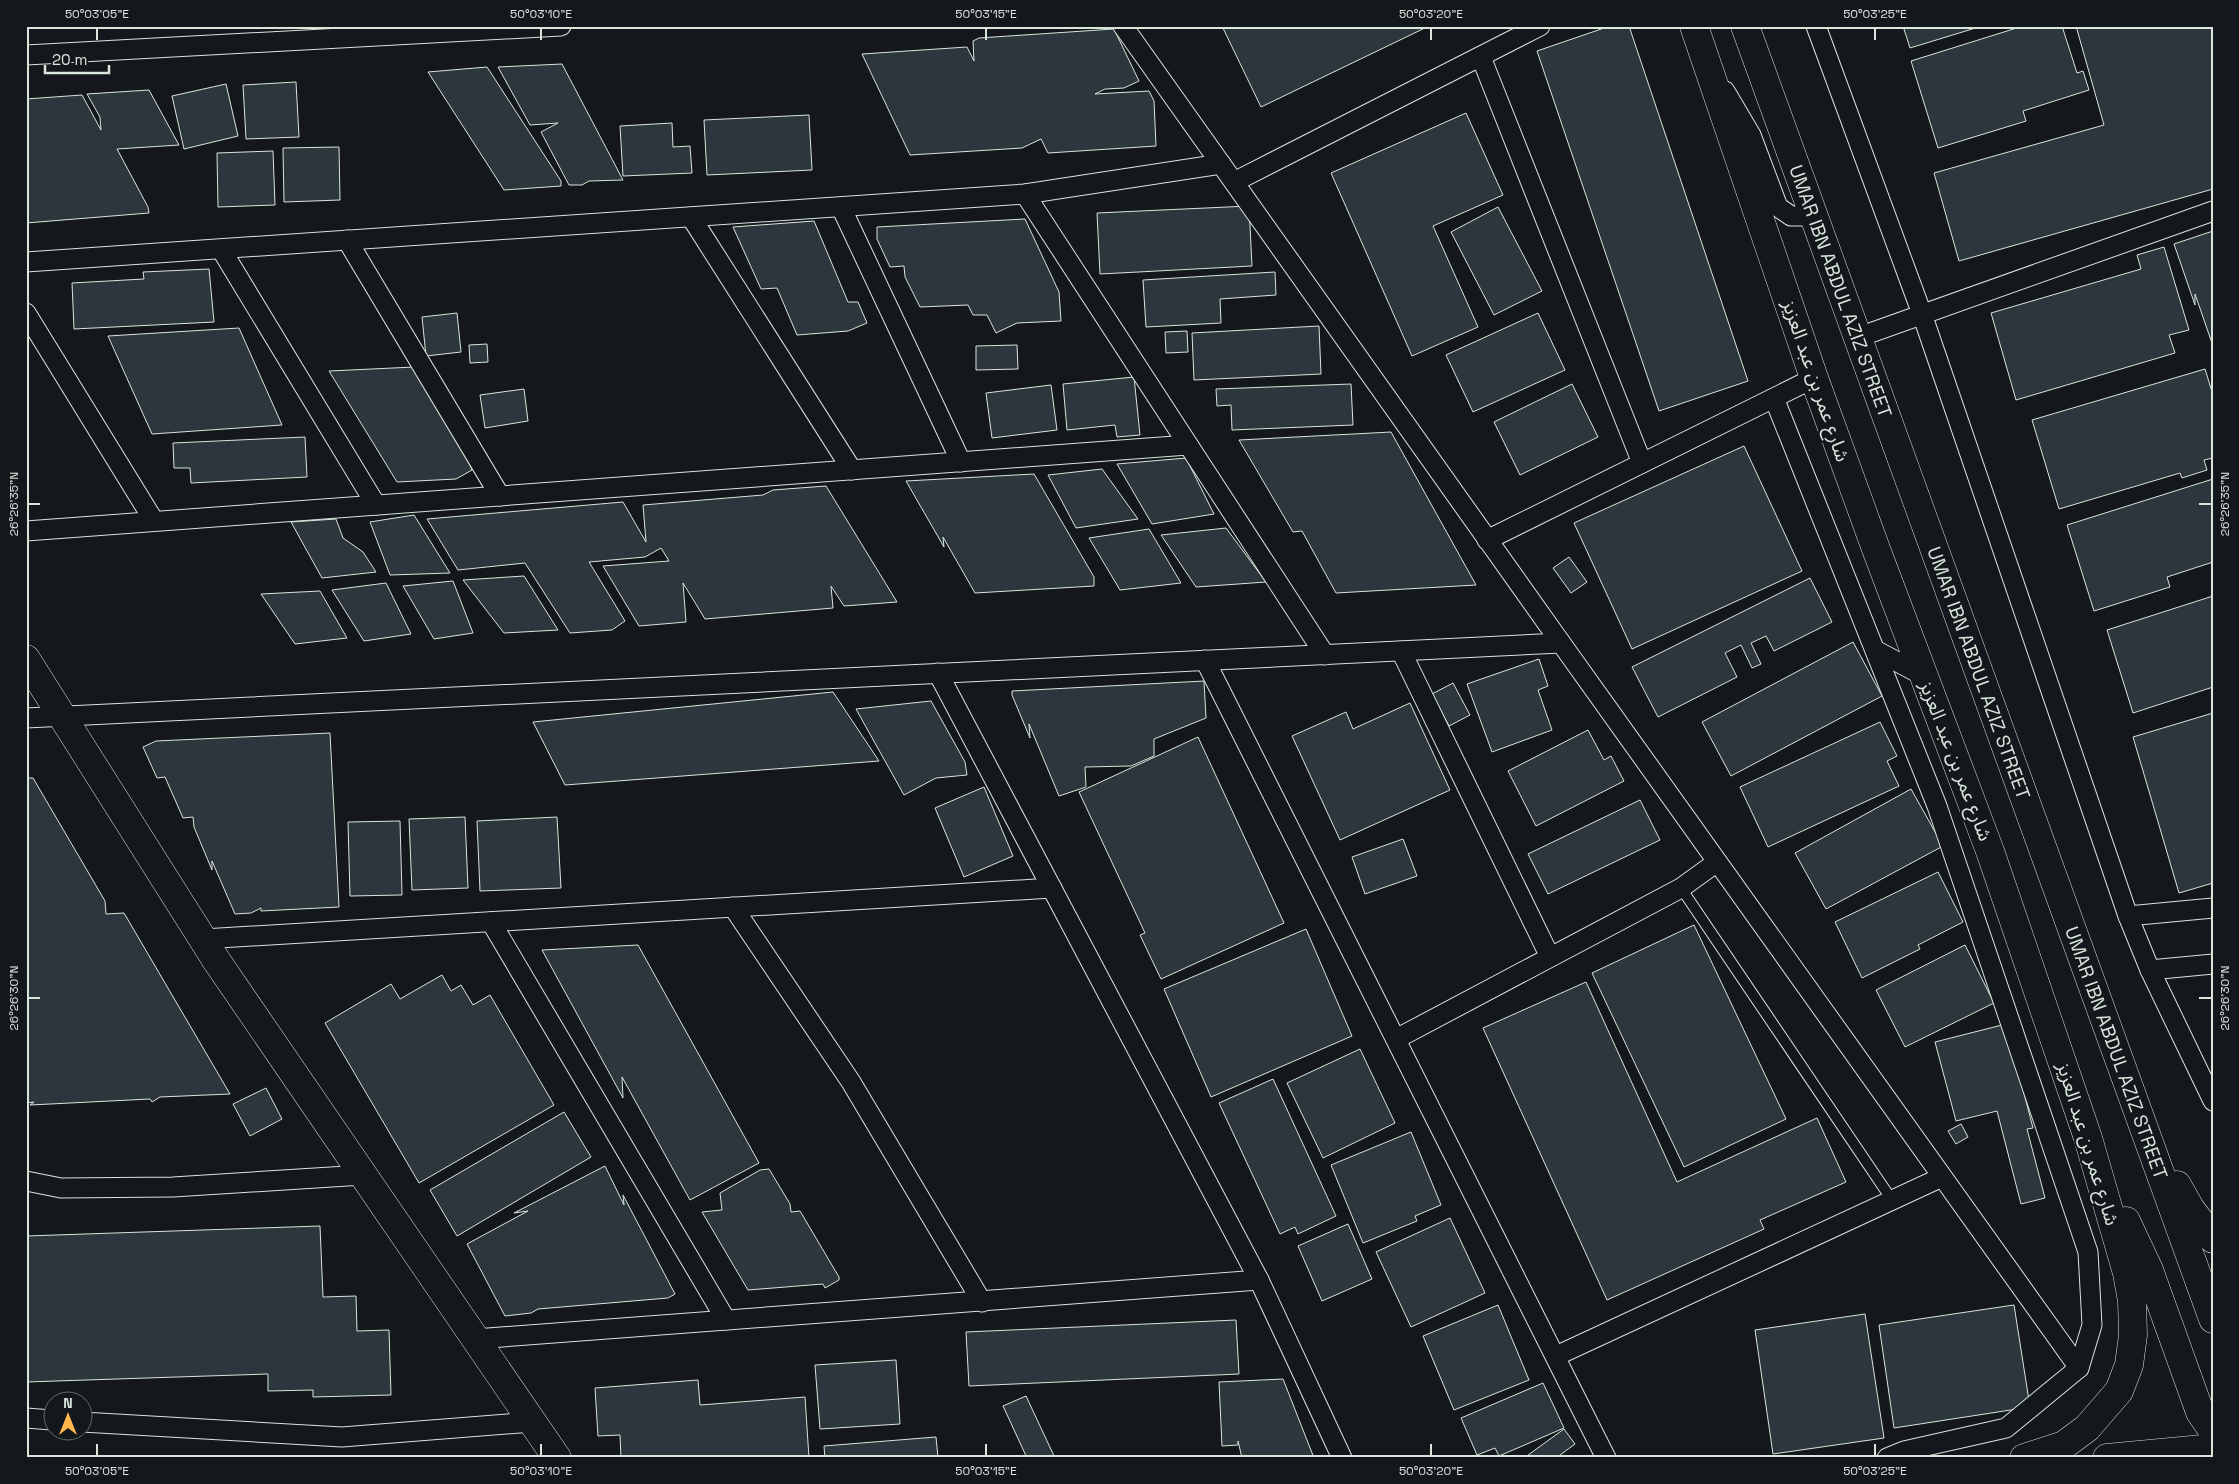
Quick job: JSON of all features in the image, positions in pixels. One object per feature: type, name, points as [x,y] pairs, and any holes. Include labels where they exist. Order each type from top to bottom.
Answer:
[{"type":"main road","name":"UMAR IBN ABDUL AZIZ STREET","points":[[1745,26],[2213,1319]]},
{"type":"main road","name":"شارع عمر بن عبد العزيز","points":[[1697,37],[1814,378],[1990,851],[2088,1138],[2127,1273],[2132,1318],[2129,1366],[2119,1391],[2087,1428],[2064,1445],[2024,1458]]},
{"type":"main road","points":[[26,659],[202,939],[556,1458]]},
{"type":"main road","points":[[2141,1120],[2190,1208],[2213,1239]]},
{"type":"main road","points":[[2088,1138],[2149,1270],[2200,1412],[2213,1431]]},
{"type":"main road","points":[[2107,1458],[2213,1448]]},
{"type":"street","points":[[26,55],[333,32],[561,26]]},
{"type":"street","points":[[1124,26],[1487,540],[2079,1368]]},
{"type":"street","points":[[1816,26],[1922,314],[2128,916],[2150,970],[2213,1101]]},
{"type":"street","points":[[1234,182],[1535,28]]},
{"type":"street","points":[[1697,37],[1751,135],[1778,207],[1791,216],[1814,216]]},
{"type":"street","points":[[1481,57],[1642,463]]},
{"type":"street","points":[[26,262],[1024,194],[1221,164]]},
{"type":"street","points":[[1024,194],[1325,655]]},
{"type":"street","points":[[841,207],[961,462]]},
{"type":"street","points":[[1859,337],[2213,211]]},
{"type":"street","points":[[691,217],[852,470]]},
{"type":"street","points":[[347,240],[500,496]]},
{"type":"street","points":[[221,249],[376,505]]},
{"type":"street","points":[[26,313],[154,521]]},
{"type":"street","points":[[1487,540],[1814,378]]},
{"type":"street","points":[[1774,398],[1937,806],[2088,1252],[2092,1325],[2079,1368],[2006,1428],[1904,1451],[1887,1458]]},
{"type":"street","points":[[26,531],[1188,445]]},
{"type":"street","points":[[26,718],[1561,643]]},
{"type":"street","points":[[1875,650],[1924,676]]},
{"type":"street","points":[[1401,651],[1550,957]]},
{"type":"street","points":[[1205,660],[1606,1458]]},
{"type":"street","points":[[938,673],[1259,1280],[1342,1458]]},
{"type":"street","points":[[1396,1039],[1681,888],[1717,862]]},
{"type":"street","points":[[202,939],[1052,888]]},
{"type":"street","points":[[733,907],[851,1082],[982,1302]]},
{"type":"street","points":[[2128,916],[2213,908]]},
{"type":"street","points":[[491,922],[726,1320]]},
{"type":"street","points":[[2150,970],[2213,964]]},
{"type":"street","points":[[26,1181],[61,1188],[173,1187],[363,1174]]},
{"type":"street","points":[[1556,1356],[1942,1177]]},
{"type":"street","points":[[475,1339],[1259,1280]]},
{"type":"street","points":[[26,1418],[42,1419]]},
{"type":"street","points":[[92,1423],[342,1437],[532,1422]]},
{"type":"lane","points":[[1681,888],[1892,1200]]},
{"type":"building","points":[[1222,26],[1429,26],[1261,107]]},
{"type":"building","points":[[1610,26],[1629,26],[1748,381],[1659,411],[1537,51]]},
{"type":"building","points":[[1903,26],[1982,26],[1910,48]]},
{"type":"building","points":[[2023,26],[2062,26],[2077,73],[2083,71],[2089,90],[2023,111],[2026,121],[1938,148],[1911,61]]},
{"type":"building","points":[[2076,26],[2213,26],[2213,189],[1959,261],[1934,173],[2104,125]]},
{"type":"building","points":[[1114,29],[1139,81],[1124,88],[1105,89],[1095,94],[1149,91],[1154,101],[1156,146],[1048,153],[1041,139],[1022,148],[910,155],[862,54],[967,47],[974,61],[973,41],[979,38]]},
{"type":"building","points":[[562,64],[623,180],[589,181],[582,185],[569,185],[541,132],[558,123],[530,125],[498,67]]},
{"type":"building","points":[[487,67],[561,181],[561,186],[504,190],[428,72]]},
{"type":"building","points":[[296,82],[299,137],[246,139],[243,85]]},
{"type":"building","points":[[226,84],[238,136],[184,149],[172,96]]},
{"type":"building","points":[[149,90],[179,145],[117,149],[148,207],[149,213],[26,223],[26,99],[82,95],[101,130],[100,117],[87,94]]},
{"type":"building","points":[[1466,113],[1503,195],[1433,226],[1478,327],[1412,356],[1331,173]]},
{"type":"building","points":[[809,115],[812,170],[707,175],[704,120]]},
{"type":"building","points":[[672,123],[673,147],[690,146],[692,173],[623,176],[620,126]]},
{"type":"building","points":[[339,147],[340,200],[284,202],[283,148]]},
{"type":"building","points":[[273,151],[275,205],[218,207],[217,153]]},
{"type":"building","points":[[1249,206],[1252,266],[1100,274],[1097,213]]},
{"type":"building","points":[[1498,207],[1542,291],[1494,315],[1451,232]]},
{"type":"building","points":[[1025,219],[1059,292],[1061,321],[1017,323],[996,333],[987,315],[973,315],[968,305],[920,307],[905,277],[904,266],[890,267],[877,239],[877,227]]},
{"type":"building","points":[[814,221],[848,302],[858,302],[867,323],[848,331],[797,335],[777,288],[761,289],[733,227]]},
{"type":"building","points":[[2213,231],[2213,346],[2195,294],[2195,305],[2174,244]]},
{"type":"building","points":[[2164,247],[2189,330],[2169,335],[2175,353],[2016,400],[1991,313],[2141,269],[2137,255]]},
{"type":"building","points":[[209,269],[214,322],[74,329],[72,283],[144,279],[143,272]]},
{"type":"building","points":[[1275,272],[1276,295],[1220,299],[1221,323],[1146,327],[1143,280]]},
{"type":"building","points":[[457,313],[461,352],[426,356],[422,317]]},
{"type":"building","points":[[1538,313],[1565,370],[1473,412],[1446,355]]},
{"type":"building","points":[[1319,326],[1321,374],[1194,380],[1192,333]]},
{"type":"building","points":[[239,328],[282,425],[152,434],[108,336]]},
{"type":"building","points":[[1187,331],[1188,352],[1166,353],[1165,332]]},
{"type":"building","points":[[487,344],[488,362],[470,363],[469,345]]},
{"type":"building","points":[[1017,345],[1018,369],[976,370],[976,346]]},
{"type":"building","points":[[414,367],[471,467],[472,470],[456,479],[397,482],[329,371]]},
{"type":"building","points":[[2205,369],[2213,395],[2213,458],[2204,460],[2207,470],[2182,478],[2180,473],[2059,509],[2032,420]]},
{"type":"building","points":[[1134,377],[1140,435],[1117,437],[1115,425],[1067,430],[1063,384]]},
{"type":"building","points":[[1351,384],[1353,425],[1232,430],[1231,405],[1217,406],[1216,389]]},
{"type":"building","points":[[1572,384],[1598,437],[1520,475],[1494,422]]},
{"type":"building","points":[[1051,385],[1057,430],[992,438],[986,393]]},
{"type":"building","points":[[524,389],[528,421],[485,428],[480,395]]},
{"type":"building","points":[[1391,432],[1476,585],[1336,593],[1302,531],[1293,532],[1239,440]]},
{"type":"building","points":[[305,437],[307,477],[191,483],[190,468],[174,468],[173,443]]},
{"type":"building","points":[[1744,446],[1802,571],[1632,649],[1574,523]]},
{"type":"building","points":[[1186,458],[1214,514],[1152,524],[1117,464]]},
{"type":"building","points":[[1102,469],[1138,519],[1076,528],[1048,475]]},
{"type":"building","points":[[1034,474],[1094,577],[1094,586],[975,593],[943,537],[944,547],[906,481]]},
{"type":"building","points":[[2213,479],[2213,562],[2167,577],[2170,587],[2094,611],[2067,525]]},
{"type":"building","points":[[826,486],[897,602],[844,606],[831,586],[833,608],[705,619],[683,583],[686,622],[639,626],[603,566],[669,561],[661,548],[645,557],[589,562],[625,621],[612,630],[570,633],[525,563],[458,570],[427,519],[623,502],[646,542],[643,505],[763,495],[773,490]]},
{"type":"building","points":[[414,515],[450,573],[390,575],[370,522]]},
{"type":"building","points":[[336,519],[343,538],[363,552],[376,572],[322,578],[291,522]]},
{"type":"building","points":[[1226,528],[1266,582],[1196,587],[1161,535]]},
{"type":"building","points":[[1149,529],[1181,583],[1120,590],[1089,538]]},
{"type":"building","points":[[1569,557],[1587,582],[1571,593],[1553,568]]},
{"type":"building","points":[[524,576],[558,630],[504,633],[463,580]]},
{"type":"building","points":[[1810,578],[1832,622],[1774,651],[1766,636],[1751,643],[1761,664],[1752,668],[1741,645],[1725,653],[1737,677],[1658,717],[1632,667]]},
{"type":"building","points":[[453,581],[473,633],[434,639],[403,586]]},
{"type":"building","points":[[386,583],[411,634],[364,641],[332,590]]},
{"type":"building","points":[[320,591],[347,638],[295,644],[261,594]]},
{"type":"building","points":[[2213,596],[2213,687],[2133,713],[2107,630]]},
{"type":"building","points":[[1853,642],[1882,696],[1731,776],[1702,722]]},
{"type":"building","points":[[1539,659],[1548,686],[1538,690],[1552,730],[1492,752],[1467,684]]},
{"type":"building","points":[[1204,681],[1206,718],[1154,739],[1154,756],[1131,766],[1085,767],[1086,787],[1059,796],[1029,724],[1030,738],[1012,695],[1012,691]]},
{"type":"building","points":[[1453,683],[1470,715],[1449,726],[1432,694]]},
{"type":"building","points":[[833,692],[879,761],[565,785],[533,722]]},
{"type":"building","points":[[931,701],[965,762],[967,775],[936,778],[904,795],[856,709]]},
{"type":"building","points":[[1410,703],[1450,790],[1340,840],[1292,736],[1346,712],[1353,729]]},
{"type":"building","points":[[2213,713],[2213,883],[2179,893],[2133,737]]},
{"type":"building","points":[[1880,722],[1897,756],[1887,761],[1899,786],[1768,847],[1740,787]]},
{"type":"building","points":[[1588,730],[1604,760],[1611,756],[1624,781],[1536,826],[1508,771]]},
{"type":"building","points":[[330,733],[339,907],[261,911],[261,908],[251,913],[235,914],[212,861],[212,870],[194,827],[193,817],[183,818],[165,777],[157,778],[143,747],[156,741]]},
{"type":"building","points":[[1198,737],[1284,923],[1161,979],[1140,935],[1145,933],[1079,792]]},
{"type":"building","points":[[26,778],[33,778],[105,901],[106,914],[124,913],[230,1094],[160,1097],[152,1102],[150,1099],[30,1105],[34,1102],[26,1103]]},
{"type":"building","points":[[984,787],[1013,856],[964,877],[935,808]]},
{"type":"building","points":[[1911,789],[1943,846],[1826,909],[1795,853]]},
{"type":"building","points":[[1640,800],[1660,840],[1548,894],[1528,854]]},
{"type":"building","points":[[465,817],[468,888],[412,890],[409,819]]},
{"type":"building","points":[[557,817],[561,888],[480,891],[477,821]]},
{"type":"building","points":[[400,821],[402,895],[350,896],[348,822]]},
{"type":"building","points":[[1403,839],[1417,876],[1365,894],[1352,857]]},
{"type":"building","points":[[1938,872],[1963,922],[1918,945],[1920,949],[1862,978],[1835,922]]},
{"type":"building","points":[[1694,925],[1786,1119],[1684,1167],[1592,973]]},
{"type":"building","points":[[1306,929],[1352,1036],[1211,1097],[1164,989]]},
{"type":"building","points":[[638,945],[759,1163],[690,1200],[622,1077],[623,1098],[542,950]]},
{"type":"building","points":[[1965,945],[1994,1003],[1905,1047],[1876,990]]},
{"type":"building","points":[[442,975],[451,991],[461,985],[473,1005],[490,995],[554,1105],[419,1183],[325,1023],[391,984],[400,999]]},
{"type":"building","points":[[1586,982],[1677,1182],[1817,1118],[1846,1182],[1760,1220],[1764,1229],[1607,1300],[1483,1028]]},
{"type":"building","points":[[2006,1024],[2033,1128],[2027,1129],[2045,1198],[2021,1204],[1997,1111],[1956,1121],[1935,1042]]},
{"type":"building","points":[[1360,1049],[1395,1123],[1323,1158],[1287,1083]]},
{"type":"building","points":[[1273,1079],[1336,1216],[1298,1234],[1295,1227],[1280,1234],[1219,1103]]},
{"type":"building","points":[[266,1088],[282,1119],[250,1136],[233,1104]]},
{"type":"building","points":[[564,1112],[591,1157],[457,1236],[430,1190]]},
{"type":"building","points":[[1961,1124],[1968,1137],[1956,1144],[1948,1131]]},
{"type":"building","points":[[1411,1132],[1441,1205],[1415,1216],[1417,1221],[1363,1243],[1331,1165]]},
{"type":"building","points":[[605,1166],[624,1205],[623,1195],[675,1294],[668,1298],[538,1309],[531,1313],[505,1316],[467,1244],[528,1211],[514,1213]]},
{"type":"building","points":[[769,1169],[790,1204],[791,1212],[800,1211],[839,1277],[839,1280],[825,1288],[823,1284],[748,1290],[702,1212],[722,1210],[720,1193],[760,1170]]},
{"type":"building","points":[[1450,1218],[1485,1293],[1411,1327],[1376,1252]]},
{"type":"building","points":[[1348,1224],[1372,1279],[1322,1301],[1298,1246]]},
{"type":"building","points":[[320,1226],[323,1297],[356,1296],[357,1331],[389,1330],[391,1395],[313,1397],[313,1390],[268,1391],[268,1374],[26,1382],[26,1236]]},
{"type":"building","points":[[1498,1305],[1529,1380],[1454,1410],[1423,1336]]},
{"type":"building","points":[[2014,1305],[2030,1407],[1894,1428],[1879,1325]]},
{"type":"building","points":[[1865,1314],[1884,1438],[1773,1454],[1755,1330]]},
{"type":"building","points":[[1236,1320],[1239,1374],[969,1386],[966,1332]]},
{"type":"building","points":[[896,1360],[900,1424],[820,1429],[815,1365]]},
{"type":"building","points":[[1283,1379],[1314,1458],[1242,1458],[1238,1441],[1238,1445],[1222,1446],[1219,1382]]},
{"type":"building","points":[[698,1380],[700,1405],[805,1397],[809,1458],[621,1458],[620,1435],[598,1436],[595,1388]]},
{"type":"building","points":[[1543,1383],[1564,1428],[1499,1456],[1495,1448],[1477,1455],[1461,1418]]},
{"type":"building","points":[[1026,1396],[1055,1458],[1027,1458],[1003,1406]]},
{"type":"building","points":[[1564,1429],[1575,1444],[1556,1458],[1524,1458]]},
{"type":"building","points":[[936,1437],[938,1458],[825,1458],[824,1446]]}]
